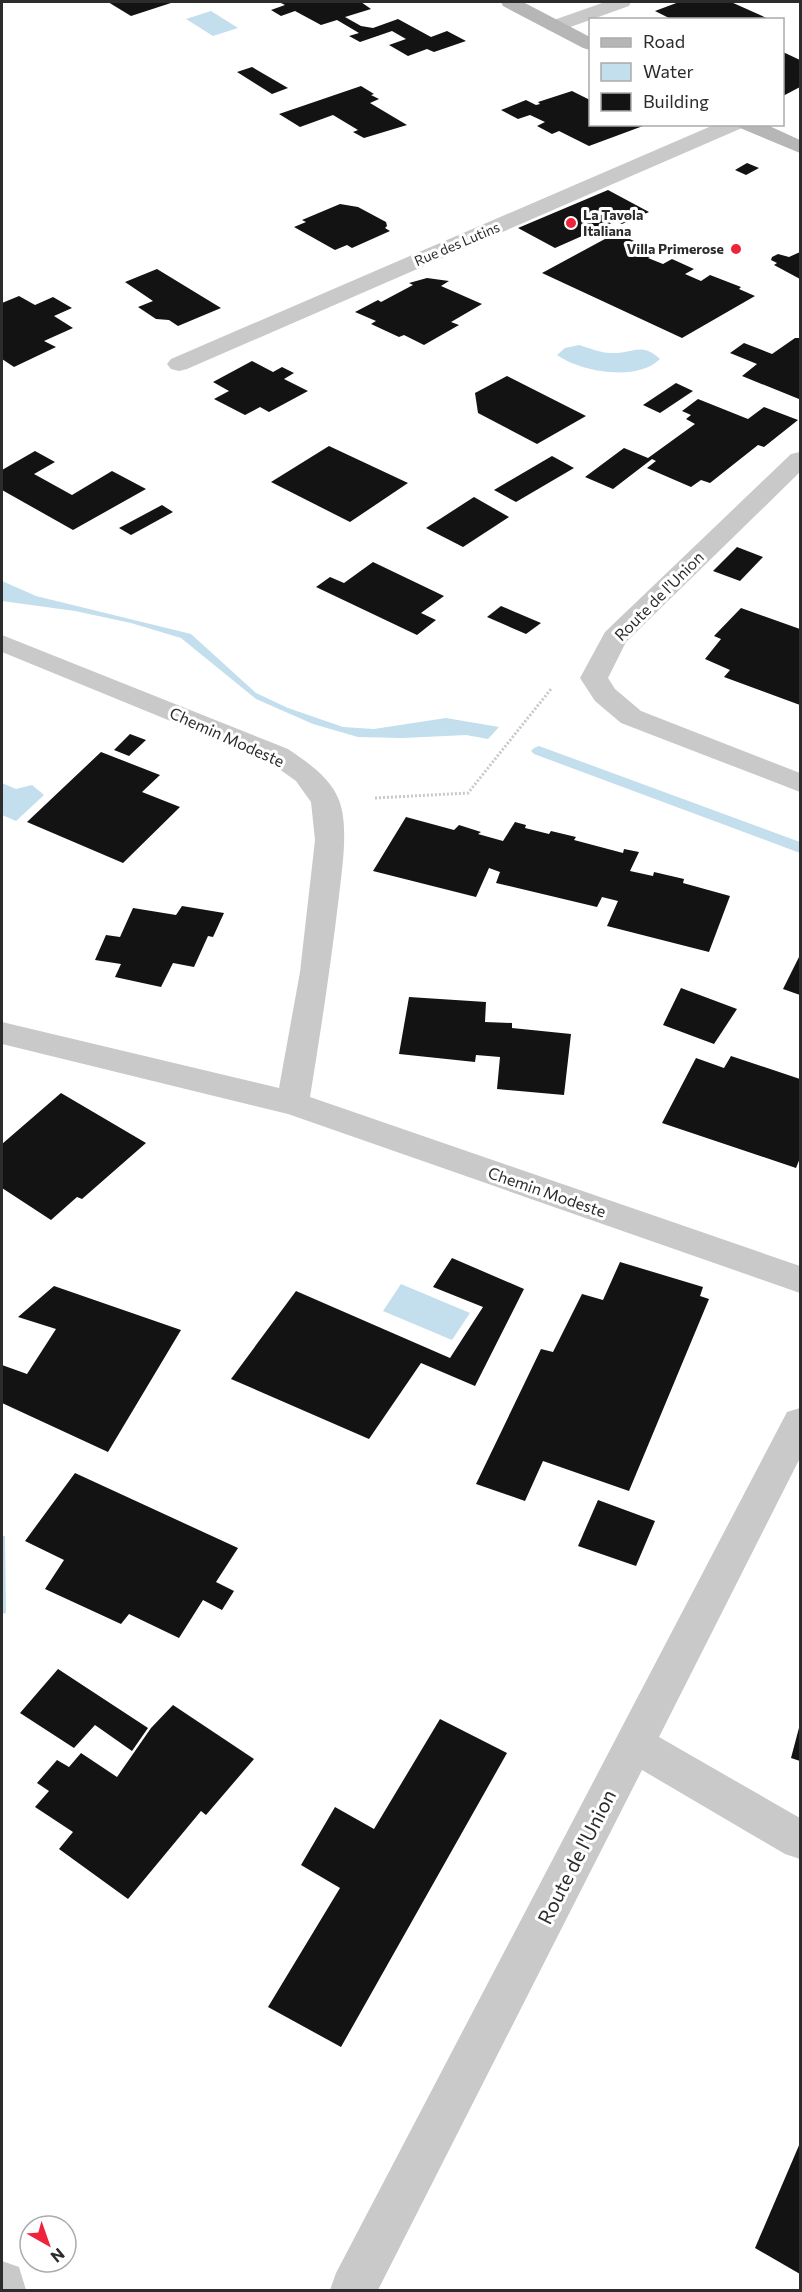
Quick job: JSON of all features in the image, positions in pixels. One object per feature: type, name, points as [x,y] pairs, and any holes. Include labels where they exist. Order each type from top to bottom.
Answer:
[{"type":"street","points":[[510,2],[589,43]]},
{"type":"street","points":[[555,26],[622,2]]},
{"type":"street","name":"Rue des Lutins","points":[[178,364],[730,126]]},
{"type":"street","points":[[752,126],[801,147]]},
{"type":"street","name":"Route de l'Union","points":[[801,459],[614,638],[594,678],[605,695],[631,717],[801,783]]},
{"type":"street","name":"Chemin Modeste","points":[[2,643],[278,755],[306,776],[325,801],[330,840],[315,972],[293,1103]]},
{"type":"street","name":"Chemin Modeste","points":[[2,1033],[293,1103],[801,1280]]},
{"type":"street","name":"Route de l'Union","points":[[353,2290],[801,1423]]},
{"type":"street","points":[[635,1745],[801,1840]]},
{"type":"street","points":[[2,2284],[3,2290]]},
{"type":"path","points":[[325,801],[468,793],[549,690],[614,638]]},
{"type":"water","points":[[211,11],[238,28],[213,36],[186,19]]},
{"type":"water","points":[[579,345],[607,353],[642,349],[660,359],[638,370],[609,372],[580,366],[557,355],[565,348]]},
{"type":"water","points":[[2,581],[36,596],[191,634],[256,693],[288,708],[343,727],[374,729],[446,718],[499,727],[488,739],[466,735],[403,738],[358,737],[313,724],[256,699],[181,638],[131,623],[75,611],[2,601]]},
{"type":"water","points":[[2,783],[16,789],[32,785],[44,795],[16,821],[2,815]]},
{"type":"water","points":[[401,1284],[470,1313],[452,1340],[383,1311]]},
{"type":"water","points":[[2,1536],[5,1536],[6,1613],[2,1614]]},
{"type":"building","points":[[108,2],[174,2],[131,16]]},
{"type":"building","points":[[279,2],[361,2],[371,9],[345,17],[361,26],[373,28],[398,19],[431,37],[447,31],[466,41],[434,52],[427,49],[408,56],[389,45],[406,39],[392,31],[360,42],[349,36],[359,33],[337,20],[321,25],[295,11],[281,16],[271,10],[285,5]]},
{"type":"building","points":[[679,2],[731,2],[767,18],[669,18],[655,11]]},
{"type":"building","points":[[784,52],[800,60],[800,87],[784,95]]},
{"type":"building","points":[[252,67],[288,88],[272,94],[237,72]]},
{"type":"building","points":[[361,86],[379,99],[370,103],[407,125],[364,138],[353,132],[358,130],[333,115],[300,127],[279,114]]},
{"type":"building","points":[[572,91],[589,100],[589,126],[643,126],[589,146],[559,131],[552,134],[537,126],[545,122],[530,115],[518,119],[501,110],[526,100],[536,105],[540,104],[538,102]]},
{"type":"building","points":[[747,163],[759,168],[746,175],[735,170]]},
{"type":"building","name":"La Tavola Italiana","points":[[608,190],[649,212],[622,224],[616,221],[555,248],[518,228]]},
{"type":"building","points":[[340,204],[358,207],[386,222],[385,228],[390,231],[352,248],[347,245],[335,250],[294,227],[306,222],[302,220]]},
{"type":"building","points":[[616,233],[659,252],[648,258],[663,264],[672,259],[694,269],[685,274],[701,281],[710,275],[741,287],[739,289],[755,296],[682,338],[542,273]]},
{"type":"building","points":[[800,252],[800,279],[774,265],[777,263],[771,260],[778,254],[789,257]]},
{"type":"building","points":[[157,269],[221,308],[178,326],[169,320],[156,319],[138,307],[153,301],[125,282]]},
{"type":"building","points":[[427,278],[449,281],[441,286],[482,304],[451,322],[459,325],[424,345],[404,335],[399,337],[371,324],[376,321],[355,312],[378,300],[381,302],[413,285],[409,283]]},
{"type":"building","points":[[19,296],[35,305],[53,297],[72,308],[54,316],[73,328],[44,341],[56,347],[14,367],[2,359],[2,303]]},
{"type":"building","points":[[795,338],[800,338],[799,399],[742,376],[757,364],[730,353],[744,343],[772,354]]},
{"type":"building","points":[[252,361],[273,372],[282,367],[294,373],[284,379],[308,391],[269,412],[260,407],[245,415],[214,399],[229,391],[213,382]]},
{"type":"building","points":[[507,376],[586,416],[537,444],[478,413],[475,393]]},
{"type":"building","points":[[676,383],[693,391],[660,413],[643,405]]},
{"type":"building","points":[[698,399],[748,419],[764,407],[798,420],[764,447],[758,445],[710,483],[701,480],[691,487],[647,468],[656,461],[652,459],[613,489],[585,477],[624,448],[648,458],[695,424],[686,419],[691,415],[682,411]]},
{"type":"building","points":[[329,446],[408,483],[350,522],[271,482]]},
{"type":"building","points":[[35,451],[55,462],[34,474],[72,495],[112,471],[146,489],[73,530],[2,490],[2,470]]},
{"type":"building","points":[[552,456],[574,468],[516,502],[494,490]]},
{"type":"building","points":[[474,497],[509,517],[463,547],[426,528]]},
{"type":"building","points":[[162,505],[173,512],[131,535],[119,528]]},
{"type":"building","points":[[737,547],[763,557],[740,581],[713,571]]},
{"type":"building","points":[[373,562],[444,596],[421,613],[436,620],[417,635],[316,587],[330,577],[344,583]]},
{"type":"building","points":[[501,606],[541,623],[526,634],[487,617]]},
{"type":"building","points":[[741,608],[800,629],[800,705],[724,677],[730,670],[705,659],[721,639],[714,636]]},
{"type":"building","points":[[130,734],[146,740],[129,756],[114,750]]},
{"type":"building","points":[[101,752],[160,775],[142,792],[180,807],[123,863],[27,822]]},
{"type":"building","points":[[406,817],[454,830],[459,825],[481,832],[478,834],[503,841],[515,822],[526,825],[525,828],[576,837],[574,840],[623,853],[624,849],[639,852],[630,871],[653,876],[654,872],[684,879],[683,883],[730,896],[709,952],[607,926],[618,901],[602,897],[597,907],[496,883],[500,872],[489,868],[476,897],[373,871]]},
{"type":"building","points":[[182,906],[224,913],[213,937],[208,936],[194,967],[173,963],[161,987],[115,977],[121,964],[95,960],[106,935],[120,937],[133,908],[176,915]]},
{"type":"building","points":[[800,955],[800,995],[783,989]]},
{"type":"building","points":[[681,988],[737,1009],[714,1044],[663,1025]]},
{"type":"building","points":[[409,997],[486,1002],[485,1022],[512,1023],[512,1028],[571,1034],[564,1095],[497,1089],[500,1057],[476,1055],[475,1062],[399,1054]]},
{"type":"building","points":[[731,1056],[800,1079],[800,1158],[796,1168],[662,1123],[696,1058],[724,1068]]},
{"type":"building","points":[[61,1093],[146,1143],[82,1199],[77,1197],[51,1220],[2,1188],[2,1144]]},
{"type":"building","points":[[452,1258],[524,1289],[475,1386],[421,1363],[369,1439],[231,1379],[296,1291],[450,1358],[483,1307],[433,1287]]},
{"type":"building","points":[[620,1262],[703,1287],[700,1296],[709,1299],[629,1491],[543,1461],[525,1501],[476,1484],[541,1349],[553,1352],[582,1294],[603,1300]]},
{"type":"building","points":[[54,1286],[181,1330],[108,1452],[2,1403],[2,1365],[27,1374],[56,1329],[18,1317]]},
{"type":"building","points":[[75,1473],[238,1548],[216,1582],[234,1591],[222,1610],[203,1600],[179,1638],[129,1614],[121,1624],[45,1589],[64,1560],[25,1541]]},
{"type":"building","points":[[598,1500],[655,1521],[636,1566],[578,1546]]},
{"type":"building","points":[[58,1669],[148,1728],[132,1751],[95,1725],[74,1748],[20,1713]]},
{"type":"building","points":[[173,1705],[254,1759],[206,1815],[201,1811],[128,1899],[59,1849],[73,1832],[35,1807],[49,1791],[37,1783],[57,1760],[69,1767],[81,1753],[117,1777],[151,1728]]},
{"type":"building","points":[[440,1719],[507,1753],[341,2047],[268,2007],[340,1888],[301,1865],[335,1807],[374,1829]]},
{"type":"building","points":[[800,1724],[800,1761],[791,1758]]},
{"type":"building","points":[[800,2143],[800,2274],[755,2248]]},
{"type":"waterway","points":[[539,751],[800,848]]},
{"type":"place","name":"La Tavola Italiana","points":[[571,223]]},
{"type":"place","name":"Villa Primerose","points":[[736,249]]}]
